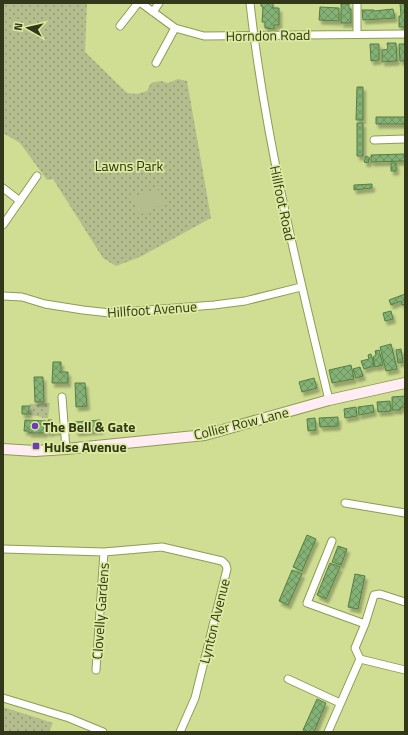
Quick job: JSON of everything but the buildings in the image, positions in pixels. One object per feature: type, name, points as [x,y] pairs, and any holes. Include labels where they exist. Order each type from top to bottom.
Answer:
[{"type":"main road","name":"Collier Row Lane","points":[[3,449],[35,451],[66,449],[205,435],[329,400],[405,383]]},
{"type":"street","name":"Horndon Road","points":[[139,3],[175,28],[204,36],[253,34],[405,34]]},
{"type":"street","points":[[120,26],[139,3]]},
{"type":"street","points":[[153,12],[159,3]]},
{"type":"street","name":"Hillfoot Road","points":[[250,3],[253,34],[274,160],[301,287],[329,400]]},
{"type":"street","points":[[358,3],[358,34]]},
{"type":"street","points":[[156,63],[175,28]]},
{"type":"street","points":[[374,140],[405,139]]},
{"type":"street","points":[[3,225],[37,176]]},
{"type":"street","points":[[3,188],[20,201]]},
{"type":"street","name":"Hillfoot Avenue","points":[[3,296],[22,297],[52,305],[110,313],[245,301],[301,287]]},
{"type":"street","points":[[62,397],[66,449]]},
{"type":"street","points":[[344,503],[405,513]]},
{"type":"street","points":[[332,541],[307,603],[365,624]]},
{"type":"street","name":"Lynton Avenue","points":[[3,549],[104,552],[162,547],[222,561],[227,569],[195,698],[182,731]]},
{"type":"street","name":"Clovelly Gardens","points":[[96,670],[104,552]]},
{"type":"street","points":[[328,732],[360,659],[355,648],[365,624],[374,595],[380,594],[405,602]]},
{"type":"street","points":[[360,659],[405,670]]},
{"type":"street","points":[[288,679],[340,703]]},
{"type":"street","points":[[3,698],[69,718],[103,732]]},
{"type":"green space","name":"Lawns Park","points":[[3,3],[87,3],[85,52],[127,93],[137,94],[147,91],[151,83],[161,81],[168,83],[178,79],[187,81],[211,218],[140,257],[116,266],[103,258],[53,179],[47,180],[20,143],[3,133]]},
{"type":"green space","points":[[157,188],[164,204],[139,215],[132,198]]},
{"type":"green space","points":[[50,403],[48,418],[30,415],[29,404]]},
{"type":"green space","points":[[3,707],[53,723],[49,732],[3,732]]},
{"type":"place","name":"The Bell & Gate","points":[[35,426]]},
{"type":"place","name":"Hulse Avenue","points":[[36,446]]}]
